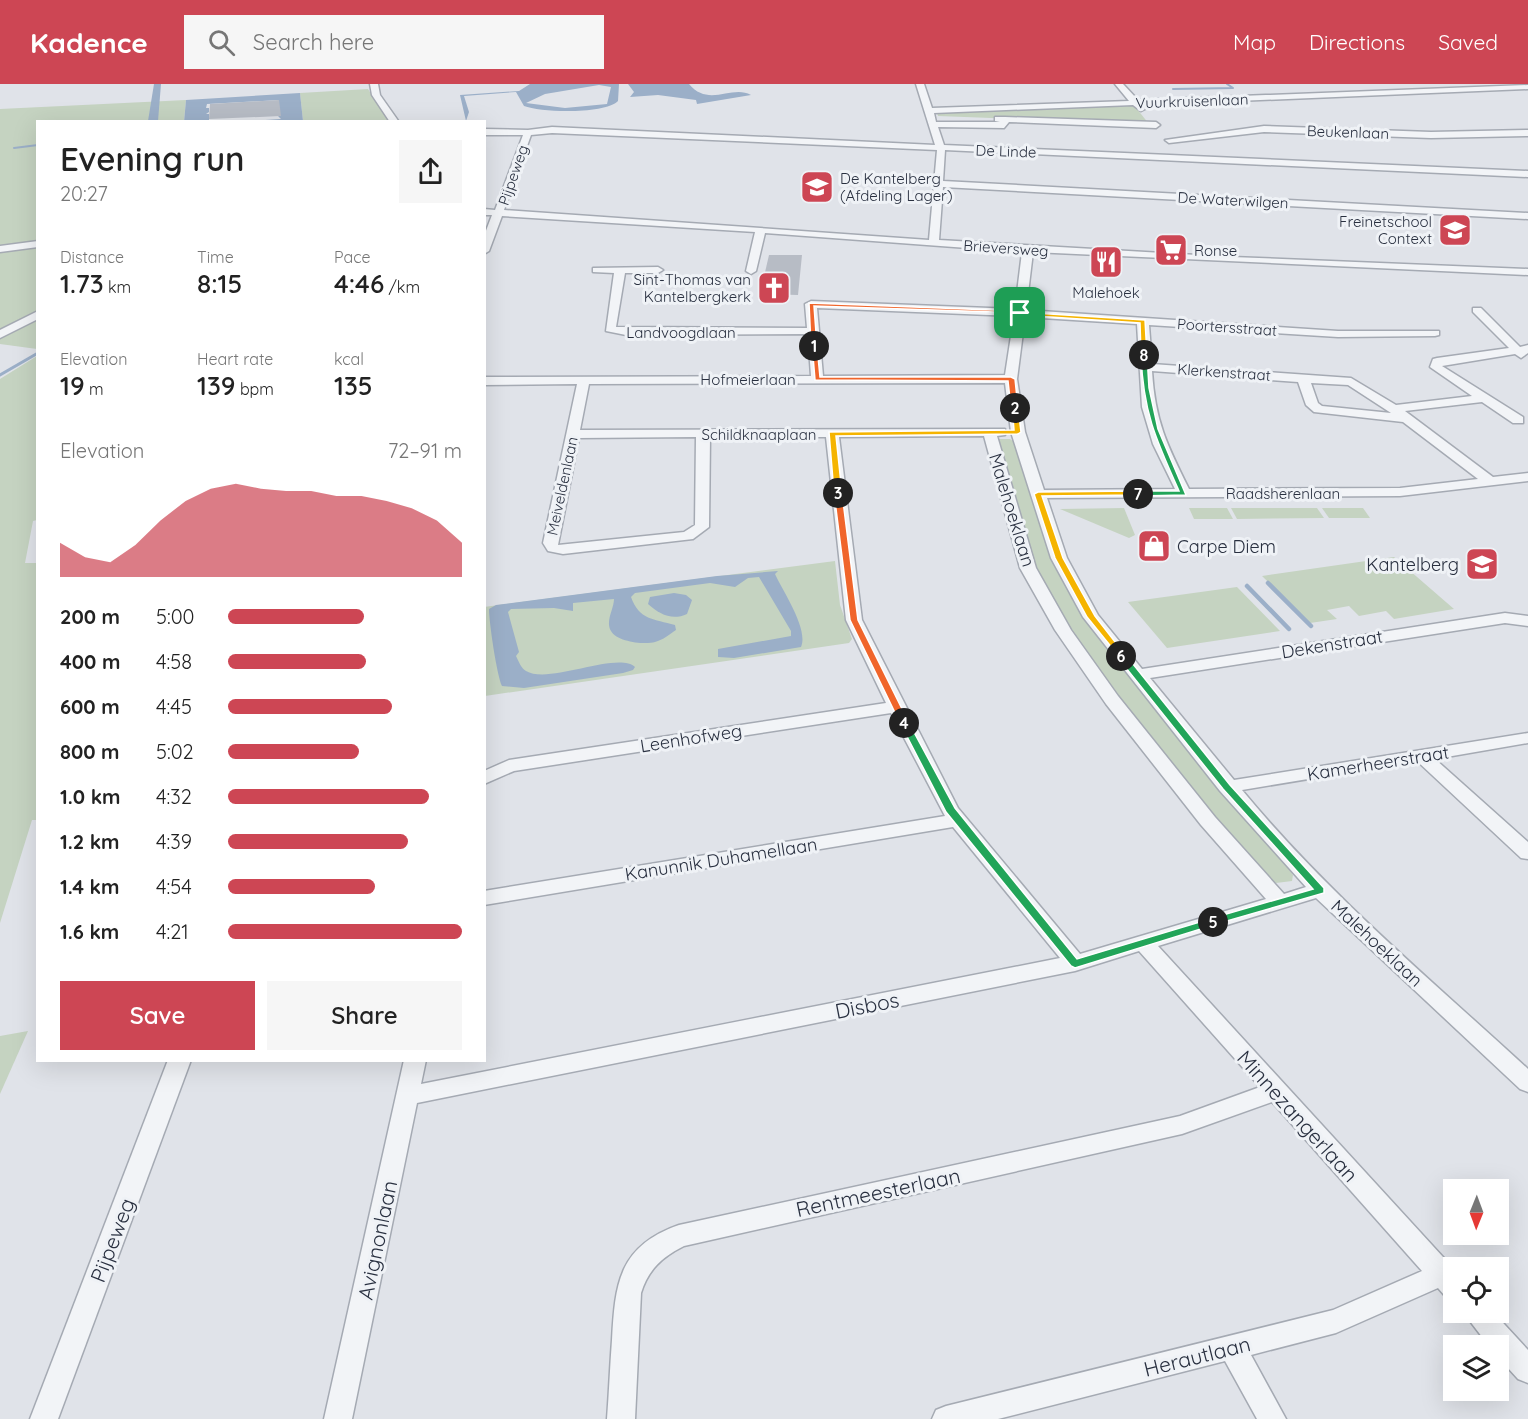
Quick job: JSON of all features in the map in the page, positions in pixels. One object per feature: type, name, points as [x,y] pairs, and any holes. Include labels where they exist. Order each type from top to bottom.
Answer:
[{"type":"street","points":[[374,84],[376,94],[394,120]]},
{"type":"street","points":[[920,84],[941,149],[934,243]]},
{"type":"street","points":[[1119,84],[1186,159]]},
{"type":"street","points":[[1336,84],[1347,94]]},
{"type":"street","name":"Vuurkruisenlaan","points":[[930,114],[994,104],[999,108],[1528,87]]},
{"type":"street","points":[[930,114],[1004,125],[1005,119],[1156,125]]},
{"type":"street","name":"Beukenlaan","points":[[1169,140],[1264,129],[1431,135],[1528,133]]},
{"type":"street","name":"De Linde","points":[[486,132],[528,133],[552,130],[1528,174]]},
{"type":"street","name":"Pijpeweg","points":[[486,246],[528,133]]},
{"type":"street","name":"De Waterwilgen","points":[[938,184],[1528,216]]},
{"type":"street","name":"Brieversweg","points":[[486,212],[1028,249],[1344,267],[1528,272]]},
{"type":"street","points":[[751,271],[761,230]]},
{"type":"street","points":[[0,249],[36,244]]},
{"type":"street","name":"Malehoeklaan","points":[[1028,249],[1011,379],[1018,432],[1059,558],[1091,617],[1227,787],[1320,890],[1528,1083]]},
{"type":"street","points":[[597,270],[658,270]]},
{"type":"street","name":"Landvoogdlaan","points":[[620,270],[609,326],[613,330],[813,332]]},
{"type":"street","name":"Poortersstraat","points":[[813,332],[811,304],[1020,313],[1338,334],[1435,333]]},
{"type":"street","points":[[1477,310],[1515,350],[1528,358]]},
{"type":"street","points":[[0,335],[36,315]]},
{"type":"street","points":[[1143,321],[1148,407],[1155,429],[1184,494]]},
{"type":"street","points":[[813,332],[817,379]]},
{"type":"street","points":[[1518,420],[1436,367],[1437,362],[1446,359],[1528,349]]},
{"type":"street","name":"Klerkenstraat","points":[[1144,367],[1352,382],[1399,413],[1491,482]]},
{"type":"street","points":[[1303,377],[1312,405],[1319,409],[1399,413],[1484,398]]},
{"type":"street","name":"Hofmeierlaan","points":[[486,381],[1011,379]]},
{"type":"street","name":"Meiveldenlaan","points":[[584,380],[550,543],[553,548],[563,550],[688,536],[702,527],[703,434]]},
{"type":"street","name":"Malehoeklaan","points":[[989,432],[1028,568],[1063,630],[1112,700],[1208,821],[1279,901]]},
{"type":"street","name":"Schildknaaplaan","points":[[573,434],[1018,432]]},
{"type":"street","points":[[832,434],[854,620],[950,810],[1075,963]]},
{"type":"street","name":"Raadsherenlaan","points":[[1038,494],[1400,492],[1528,477]]},
{"type":"street","name":"Dekenstraat","points":[[1137,675],[1505,618],[1528,621]]},
{"type":"street","name":"Leenhofweg","points":[[486,776],[509,766],[896,707]]},
{"type":"street","name":"Kamerheerstraat","points":[[1227,787],[1528,738]]},
{"type":"street","points":[[1422,756],[1528,853]]},
{"type":"street","name":"Kanunnik Duhamellaan","points":[[486,898],[958,820]]},
{"type":"street","name":"Disbos","points":[[408,1096],[1075,963],[1320,890]]},
{"type":"street","name":"Minnezangerlaan","points":[[1144,943],[1443,1275]]},
{"type":"street","name":"Pijpeweg","points":[[45,1419],[179,1062]]},
{"type":"street","name":"Avignonlaan","points":[[338,1419],[415,1062]]},
{"type":"street","name":"Rentmeesterlaan","points":[[621,1419],[628,1293],[639,1264],[660,1245],[679,1236],[1182,1125],[1276,1091]]},
{"type":"street","name":"Herautlaan","points":[[946,1419],[1336,1321],[1443,1283]]},
{"type":"street","points":[[1486,1323],[1528,1370]]},
{"type":"street","points":[[1232,1347],[1272,1419]]},
{"type":"green space","points":[[368,89],[387,120],[303,120],[300,93]]},
{"type":"green space","points":[[186,100],[184,120],[36,120],[36,242],[0,246],[0,109]]},
{"type":"green space","points":[[1133,104],[1149,124],[938,116],[937,112]]},
{"type":"green space","points":[[36,245],[36,349],[0,344],[0,250]]},
{"type":"green space","points":[[36,357],[36,520],[33,521],[25,563],[36,563],[36,820],[32,820],[0,923],[0,379]]},
{"type":"green space","points":[[1010,439],[1016,443],[1059,571],[1221,791],[1288,868],[1293,875],[1292,881],[1276,883],[1263,875],[1157,747],[1067,626],[1035,569],[996,441]]},
{"type":"green space","points":[[1124,508],[1135,535],[1129,538],[1060,509]]},
{"type":"green space","points":[[1189,508],[1227,508],[1233,519],[1194,519]]},
{"type":"green space","points":[[1231,508],[1317,508],[1324,518],[1237,519]]},
{"type":"green space","points":[[1322,508],[1363,508],[1370,518],[1329,518]]},
{"type":"green space","points":[[1394,557],[1454,609],[1394,619],[1386,611],[1359,616],[1349,606],[1327,610],[1337,619],[1310,623],[1262,576]]},
{"type":"green space","points":[[835,561],[840,605],[852,639],[849,643],[486,696],[486,607]]},
{"type":"green space","points":[[1237,587],[1280,631],[1167,648],[1128,602]]},
{"type":"green space","points":[[28,1031],[0,1094],[0,1036]]},
{"type":"water","points":[[154,84],[161,84],[158,120],[148,120]]},
{"type":"water","points":[[530,84],[619,84],[618,101],[601,108],[588,110],[558,111],[524,106],[516,92],[464,96],[469,112],[466,120],[460,95],[519,91]],"holes":[[[599,85],[611,87],[607,104],[565,108],[526,103],[545,94]]]},
{"type":"water","points":[[628,84],[689,84],[704,94],[744,92],[751,95],[697,104],[696,100],[658,95],[630,97],[634,92]]},
{"type":"water","points":[[300,93],[303,120],[264,120],[281,119],[278,116],[277,103],[279,100],[207,104],[206,108],[209,108],[209,112],[206,114],[209,114],[209,120],[184,120],[186,100]]},
{"type":"water","points":[[778,571],[775,574],[798,620],[802,639],[801,647],[734,658],[718,657],[718,649],[791,636],[791,631],[759,577],[748,578],[735,587],[710,583],[635,593],[631,597],[634,605],[643,614],[654,620],[675,625],[676,630],[661,640],[650,643],[638,643],[614,635],[609,627],[609,619],[614,599],[573,603],[573,611],[554,608],[511,609],[508,612],[519,652],[516,656],[521,667],[526,671],[550,674],[614,663],[626,663],[635,667],[623,673],[524,688],[502,686],[489,616],[489,609],[496,605],[717,576]]},
{"type":"water","points":[[674,593],[686,595],[692,600],[687,614],[671,617],[648,604],[650,597]]},
{"type":"building","points":[[279,100],[281,116],[209,119],[210,104]]},
{"type":"building","points":[[769,255],[802,255],[798,295],[760,294]]},
{"type":"waterway","points":[[1173,89],[1233,88],[1227,84]]},
{"type":"waterway","points":[[14,148],[36,145]]},
{"type":"waterway","points":[[0,375],[36,354]]},
{"type":"waterway","points":[[1268,583],[1311,626]]},
{"type":"waterway","points":[[1247,586],[1289,629]]},
{"type":"place","name":"De Kantelberg (Afdeling Lager)","points":[[817,187]]},
{"type":"place","name":"Freinetschool Context","points":[[1455,230]]},
{"type":"place","name":"Ronse","points":[[1171,250]]},
{"type":"place","name":"Malehoek","points":[[1106,262]]},
{"type":"place","name":"Sint-Thomas van Kantelbergkerk","points":[[774,288]]},
{"type":"place","name":"Carpe Diem","points":[[1154,546]]},
{"type":"place","name":"Kantelberg","points":[[1482,564]]},
{"type":"route","points":[[811,304],[1020,313],[1143,321],[1145,388],[1148,407],[1160,444],[1184,494],[1038,494],[1059,558],[1091,617],[1227,787],[1320,890],[1075,963],[950,810],[854,620],[840,514],[832,434],[1018,432],[1011,379],[817,379],[811,304]]}]
